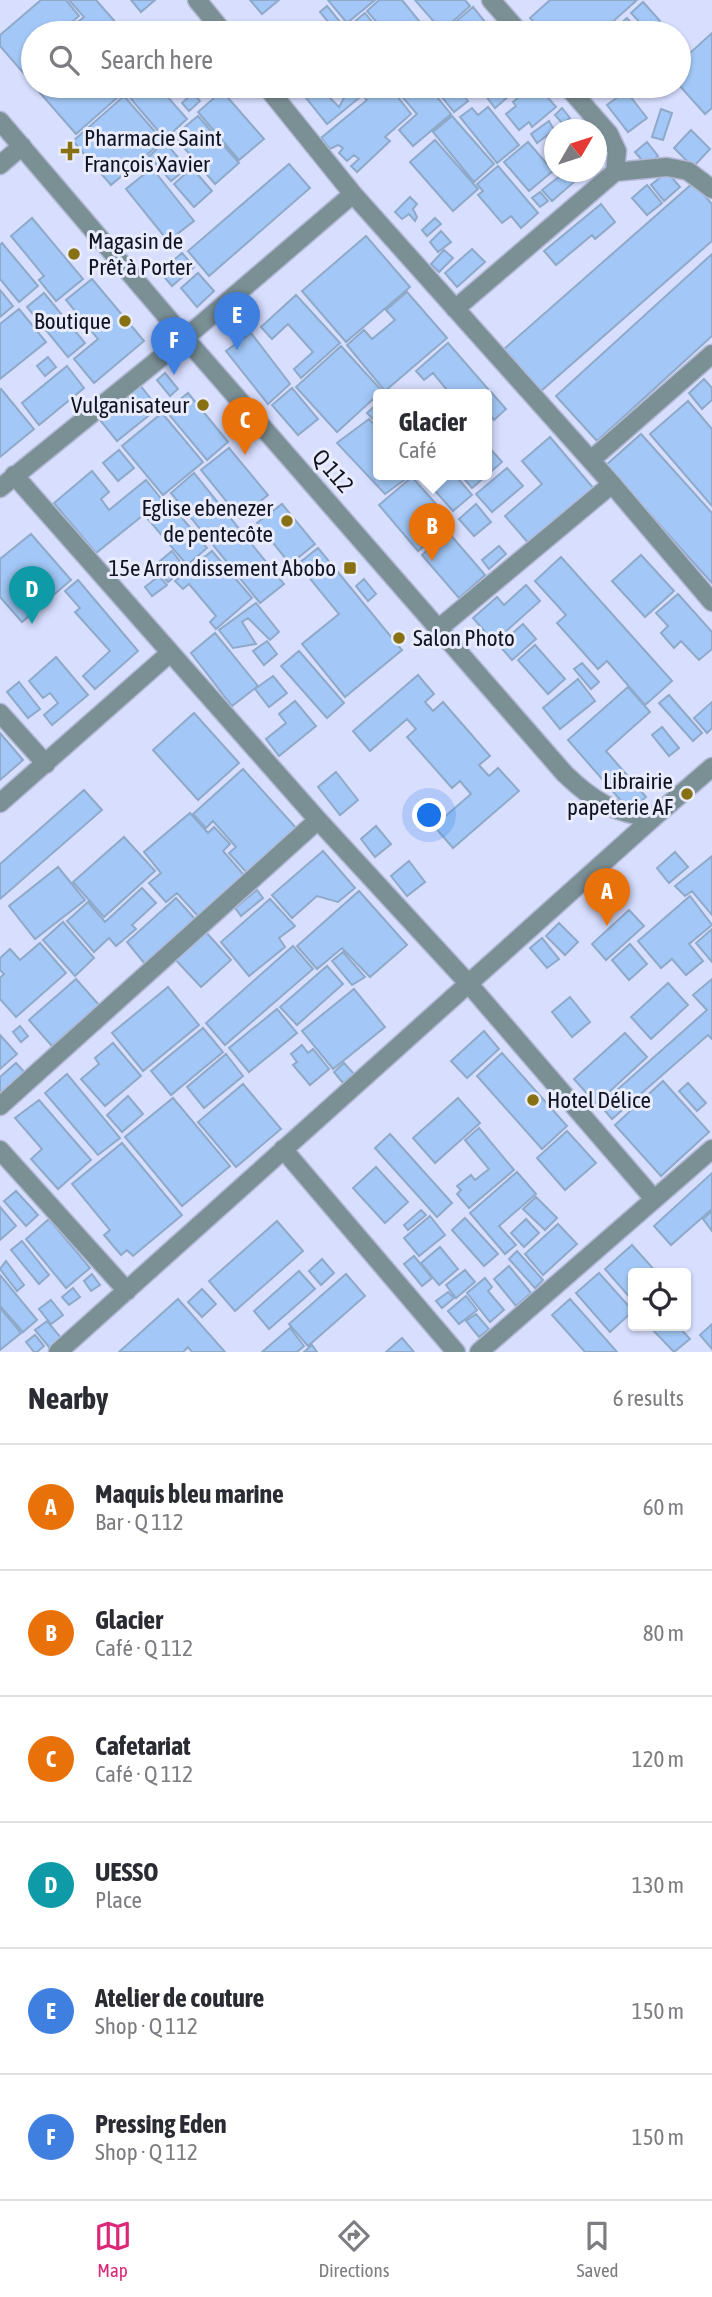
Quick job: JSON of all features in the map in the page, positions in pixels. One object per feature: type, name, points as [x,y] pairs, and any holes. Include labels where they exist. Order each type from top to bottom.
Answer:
[{"type":"street","points":[[197,0],[214,21]]},
{"type":"street","points":[[491,0],[509,21]]},
{"type":"street","points":[[276,98],[353,194],[591,460],[712,602]]},
{"type":"street","points":[[578,98],[609,134],[617,151],[615,172]]},
{"type":"street","name":"Q 112","points":[[0,121],[565,774],[584,793],[607,807],[631,815],[653,818]]},
{"type":"street","points":[[0,165],[22,146]]},
{"type":"street","points":[[455,309],[615,172],[667,167],[688,171],[712,189]]},
{"type":"street","points":[[0,488],[185,338],[353,194]]},
{"type":"street","points":[[591,460],[712,354]]},
{"type":"street","points":[[14,475],[318,820],[468,984],[654,1199]]},
{"type":"street","points":[[438,629],[612,484]]},
{"type":"street","points":[[0,803],[170,653]]},
{"type":"street","points":[[0,713],[46,764]]},
{"type":"street","points":[[58,1352],[712,767]]},
{"type":"street","points":[[0,1106],[318,820]]},
{"type":"street","points":[[283,1149],[456,1352]]},
{"type":"street","points":[[479,1352],[712,1149]]},
{"type":"street","points":[[0,1150],[127,1291]]},
{"type":"building","points":[[41,0],[66,0],[79,16],[73,21],[21,21],[21,70],[0,46],[0,35]]},
{"type":"building","points":[[69,0],[96,0],[114,21],[79,21],[84,17]]},
{"type":"building","points":[[131,0],[155,0],[141,12]]},
{"type":"building","points":[[250,0],[279,0],[262,14]]},
{"type":"building","points":[[328,0],[375,0],[349,21],[345,21]]},
{"type":"building","points":[[379,0],[402,0],[419,21],[376,21],[367,11]]},
{"type":"building","points":[[415,0],[465,0],[470,6],[453,21],[433,21]]},
{"type":"building","points":[[550,0],[637,0],[613,21],[533,21],[530,18]]},
{"type":"building","points":[[643,2],[660,21],[639,21],[631,13]]},
{"type":"building","points":[[327,6],[339,21],[327,21],[320,12]]},
{"type":"building","points":[[473,7],[484,21],[457,21]]},
{"type":"building","points":[[365,13],[371,21],[355,21]]},
{"type":"building","points":[[712,33],[712,108],[705,114],[691,98],[691,52]]},
{"type":"building","points":[[44,98],[117,98],[76,134]]},
{"type":"building","points":[[122,98],[126,98],[163,141],[111,185],[73,141]]},
{"type":"building","points":[[130,98],[169,98],[187,119],[165,139]]},
{"type":"building","points":[[188,98],[197,98],[200,101],[189,111],[182,103]]},
{"type":"building","points":[[214,98],[228,98],[264,139],[239,160],[198,112]]},
{"type":"building","points":[[306,98],[330,98],[339,107],[344,98],[359,98],[327,124]]},
{"type":"building","points":[[365,98],[398,98],[411,114],[385,137],[390,141],[357,172],[351,166],[359,159],[354,155],[347,161],[339,153],[343,148],[338,145],[330,149],[321,138],[367,100]]},
{"type":"building","points":[[403,98],[438,98],[451,114],[413,146],[399,130],[417,114]]},
{"type":"building","points":[[443,98],[466,98],[468,101],[454,112]]},
{"type":"building","points":[[487,98],[507,98],[495,108]]},
{"type":"building","points":[[518,98],[548,98],[556,107],[532,127],[529,122],[519,130],[506,114],[516,106],[513,102]]},
{"type":"building","points":[[616,98],[631,98],[647,118],[628,132],[607,105]]},
{"type":"building","points":[[488,107],[519,145],[497,163],[460,117],[472,108],[478,115]]},
{"type":"building","points":[[562,108],[570,118],[559,119],[555,115]]},
{"type":"building","points":[[661,109],[672,113],[663,140],[652,137]]},
{"type":"building","points":[[198,116],[239,163],[215,184],[174,136]]},
{"type":"building","points":[[452,116],[494,164],[474,182],[433,132]]},
{"type":"building","points":[[544,125],[544,138],[537,143],[531,134]]},
{"type":"building","points":[[691,130],[710,149],[693,167],[674,148]]},
{"type":"building","points":[[435,140],[478,189],[453,211],[410,162]]},
{"type":"building","points":[[165,142],[187,168],[171,181],[149,156]]},
{"type":"building","points":[[528,142],[544,161],[544,178],[529,191],[504,162]]},
{"type":"building","points":[[647,142],[658,156],[647,166],[635,152]]},
{"type":"building","points":[[289,164],[310,188],[209,276],[188,251]]},
{"type":"building","points":[[498,166],[538,213],[521,228],[511,216],[502,223],[478,195],[483,191],[477,184]]},
{"type":"building","points":[[152,168],[194,221],[168,241],[126,189]]},
{"type":"building","points":[[192,168],[212,191],[194,207],[174,184]]},
{"type":"building","points":[[667,172],[680,187],[664,201],[651,185]]},
{"type":"building","points":[[552,182],[574,182],[552,201],[542,190]]},
{"type":"building","points":[[693,183],[712,204],[712,241],[541,391],[504,349]]},
{"type":"building","points":[[647,185],[662,203],[647,215],[632,198]]},
{"type":"building","points":[[540,192],[548,201],[540,207],[532,198]]},
{"type":"building","points":[[410,197],[417,204],[413,209],[417,217],[415,221],[409,214],[402,219],[395,212]]},
{"type":"building","points":[[601,204],[615,222],[595,239],[592,235],[556,265],[544,251]]},
{"type":"building","points":[[32,218],[83,279],[56,301],[39,280],[44,276],[11,236]]},
{"type":"building","points":[[435,218],[441,224],[427,236],[422,230]]},
{"type":"building","points":[[441,231],[451,242],[438,252],[430,242]]},
{"type":"building","points":[[366,236],[410,287],[346,342],[302,291]]},
{"type":"building","points":[[2,243],[38,286],[19,302],[0,279]]},
{"type":"building","points":[[472,249],[485,262],[457,287],[445,273]]},
{"type":"building","points":[[444,250],[453,258],[439,272],[431,264]]},
{"type":"building","points":[[182,253],[194,267],[172,286],[160,272]]},
{"type":"building","points":[[712,254],[712,336],[597,441],[556,396]]},
{"type":"building","points":[[198,273],[214,291],[197,307],[181,288]]},
{"type":"building","points":[[92,279],[144,341],[94,383],[74,359],[98,339],[66,300]]},
{"type":"building","points":[[0,290],[13,306],[0,317]]},
{"type":"building","points":[[407,292],[447,338],[387,389],[383,389],[347,345],[364,330],[372,339],[395,320],[386,310]]},
{"type":"building","points":[[44,293],[85,343],[68,357],[27,307]]},
{"type":"building","points":[[296,295],[340,343],[301,378],[294,369],[313,352],[288,324],[272,339],[261,327]]},
{"type":"building","points":[[19,309],[46,342],[0,379],[0,324]]},
{"type":"building","points":[[251,333],[290,384],[268,404],[226,351]]},
{"type":"building","points":[[448,343],[488,389],[446,389],[433,373],[424,380],[416,371]]},
{"type":"building","points":[[341,346],[380,389],[373,389],[373,399],[337,432],[296,387]]},
{"type":"building","points":[[48,357],[56,367],[45,376],[37,366]]},
{"type":"building","points":[[67,366],[84,388],[39,425],[22,403]]},
{"type":"building","points":[[165,373],[178,389],[170,396],[157,380]]},
{"type":"building","points":[[704,379],[712,388],[712,400],[702,409],[689,393]]},
{"type":"building","points":[[136,380],[158,408],[117,441],[95,414]]},
{"type":"building","points":[[292,388],[318,419],[298,435],[272,405]]},
{"type":"building","points":[[0,390],[34,429],[0,457]]},
{"type":"building","points":[[188,393],[228,442],[207,460],[166,411]]},
{"type":"building","points":[[492,393],[506,409],[494,420],[492,418]]},
{"type":"building","points":[[688,401],[712,429],[712,506],[650,434]]},
{"type":"building","points":[[373,408],[373,419],[367,413]]},
{"type":"building","points":[[162,413],[203,462],[163,495],[122,446]]},
{"type":"building","points":[[369,419],[373,423],[373,480],[404,480],[385,494],[337,443]]},
{"type":"building","points":[[641,434],[712,513],[712,583],[606,465]]},
{"type":"building","points":[[550,437],[594,489],[530,545],[505,516],[542,484],[522,461]]},
{"type":"building","points":[[229,448],[268,495],[240,518],[201,470]]},
{"type":"building","points":[[119,450],[134,468],[118,481],[103,463]]},
{"type":"building","points":[[492,451],[502,462],[492,471]]},
{"type":"building","points":[[507,468],[523,486],[492,512],[476,494]]},
{"type":"building","points":[[92,471],[109,492],[101,499],[109,510],[146,480],[162,500],[96,553],[54,503]]},
{"type":"building","points":[[194,473],[284,584],[260,603],[171,493]]},
{"type":"building","points":[[408,480],[415,480],[452,522],[418,551],[379,505]]},
{"type":"building","points":[[425,480],[459,480],[472,495],[453,511]]},
{"type":"building","points":[[465,480],[481,480],[472,488]]},
{"type":"building","points":[[168,501],[207,548],[187,565],[147,518]]},
{"type":"building","points":[[282,504],[315,544],[290,564],[257,523]]},
{"type":"building","points":[[476,504],[491,522],[474,536],[459,519]]},
{"type":"building","points":[[448,532],[485,575],[459,598],[422,555]]},
{"type":"building","points":[[31,534],[71,580],[22,622],[0,597],[0,559]]},
{"type":"building","points":[[499,546],[506,554],[489,569],[482,560]]},
{"type":"building","points":[[318,548],[402,650],[345,697],[302,644],[339,614],[298,564]]},
{"type":"building","points":[[172,551],[185,568],[168,582],[154,566]]},
{"type":"building","points":[[212,551],[252,598],[216,629],[210,622],[216,616],[189,584],[183,589],[175,581]]},
{"type":"building","points":[[641,555],[674,591],[645,617],[612,581]]},
{"type":"building","points":[[561,557],[672,681],[645,705],[607,661],[598,669],[557,623],[566,615],[535,581]]},
{"type":"building","points":[[159,576],[167,585],[152,596],[145,587]]},
{"type":"building","points":[[364,579],[376,594],[368,601],[356,586]]},
{"type":"building","points":[[78,580],[138,651],[95,689],[83,676],[110,651],[75,612],[80,608],[65,591]]},
{"type":"building","points":[[526,585],[540,601],[494,642],[473,618],[497,597],[504,605]]},
{"type":"building","points":[[678,594],[712,632],[712,649],[699,660],[681,641],[674,648],[661,633],[668,626],[656,613]]},
{"type":"building","points":[[256,603],[279,632],[270,640],[248,618],[242,622],[256,644],[233,648],[219,630]]},
{"type":"building","points":[[523,624],[536,639],[512,660],[499,645]]},
{"type":"building","points":[[215,633],[258,686],[232,706],[191,653]]},
{"type":"building","points":[[267,641],[277,654],[264,665],[253,651]]},
{"type":"building","points":[[535,645],[565,679],[548,694],[518,660]]},
{"type":"building","points":[[299,651],[344,703],[327,718],[281,666]]},
{"type":"building","points":[[56,657],[88,695],[52,725],[44,715],[58,703],[50,693],[43,698],[29,681]]},
{"type":"building","points":[[582,663],[599,682],[591,689],[574,669]]},
{"type":"building","points":[[418,675],[434,694],[425,702],[433,711],[443,702],[490,756],[479,765],[489,776],[498,768],[519,791],[453,848],[434,826],[471,794],[460,781],[452,788],[407,737],[416,729],[407,719],[370,751],[353,731]]},
{"type":"building","points":[[273,676],[287,693],[269,707],[255,689]]},
{"type":"building","points":[[578,679],[595,701],[560,729],[543,708]]},
{"type":"building","points":[[19,682],[40,709],[28,718],[7,692]]},
{"type":"building","points":[[628,687],[650,712],[606,751],[646,797],[630,811],[568,740]]},
{"type":"building","points":[[669,695],[702,733],[693,741],[659,703]]},
{"type":"building","points":[[295,701],[316,726],[279,756],[266,739],[286,723],[279,714]]},
{"type":"building","points":[[712,702],[712,728],[707,733],[694,718]]},
{"type":"building","points":[[194,713],[239,763],[198,800],[153,750]]},
{"type":"building","points":[[662,727],[679,748],[669,756],[652,735]]},
{"type":"building","points":[[0,733],[23,760],[0,780]]},
{"type":"building","points":[[243,769],[297,829],[247,873],[229,853],[236,847],[213,821],[206,828],[193,814]]},
{"type":"building","points":[[336,772],[358,800],[340,815],[318,787]]},
{"type":"building","points":[[84,790],[102,810],[0,899],[0,864]]},
{"type":"building","points":[[190,813],[208,833],[214,827],[230,844],[223,851],[244,875],[198,916],[177,893],[166,902],[149,883],[161,873],[144,852]]},
{"type":"building","points":[[376,826],[391,844],[375,857],[361,839]]},
{"type":"building","points":[[124,837],[155,871],[104,917],[73,882]]},
{"type":"building","points":[[323,851],[355,888],[338,902],[317,896],[292,918],[272,895]]},
{"type":"building","points":[[675,852],[688,867],[669,883],[657,868]]},
{"type":"building","points":[[712,856],[712,915],[692,891],[685,896],[675,886]]},
{"type":"building","points":[[409,861],[425,882],[407,896],[391,876]]},
{"type":"building","points":[[58,867],[85,900],[35,939],[9,906]]},
{"type":"building","points":[[142,888],[156,903],[132,925],[136,929],[116,946],[109,938],[94,952],[67,921],[88,902],[105,922]]},
{"type":"building","points":[[257,890],[263,898],[241,916],[235,908]]},
{"type":"building","points":[[359,891],[407,945],[370,977],[342,948],[317,969],[297,946]]},
{"type":"building","points":[[690,896],[712,925],[689,944],[703,961],[686,975],[672,959],[661,968],[638,941]]},
{"type":"building","points":[[176,898],[195,919],[145,964],[127,942]]},
{"type":"building","points":[[270,899],[295,926],[279,938],[285,947],[249,976],[221,942]]},
{"type":"building","points":[[629,910],[644,926],[606,960],[592,944]]},
{"type":"building","points":[[63,922],[94,958],[75,976],[43,940]]},
{"type":"building","points":[[559,923],[578,942],[565,955],[546,936]]},
{"type":"building","points":[[712,929],[712,962],[696,943]]},
{"type":"building","points":[[204,930],[231,960],[201,987],[173,957]]},
{"type":"building","points":[[542,938],[559,959],[547,968],[530,948]]},
{"type":"building","points":[[40,943],[66,973],[16,1017],[0,999],[0,978],[4,974],[0,970],[0,958],[10,949],[20,960]]},
{"type":"building","points":[[630,944],[647,964],[629,980],[612,960]]},
{"type":"building","points":[[293,946],[313,969],[225,1045],[206,1023]]},
{"type":"building","points":[[343,952],[365,977],[352,985],[332,961]]},
{"type":"building","points":[[327,966],[343,984],[297,1025],[280,1007]]},
{"type":"building","points":[[76,979],[99,1005],[52,1046],[29,1020]]},
{"type":"building","points":[[712,979],[712,1039],[708,1035],[612,1119],[600,1105],[707,1010],[693,995]]},
{"type":"building","points":[[668,983],[688,1005],[651,1039],[631,1017]]},
{"type":"building","points":[[168,987],[199,1025],[143,1071],[112,1033]]},
{"type":"building","points":[[354,989],[385,1027],[333,1069],[302,1031]]},
{"type":"building","points":[[570,997],[590,1022],[572,1037],[552,1012]]},
{"type":"building","points":[[277,1009],[297,1033],[249,1072],[229,1048]]},
{"type":"building","points":[[20,1026],[28,1036],[21,1042],[13,1032]]},
{"type":"building","points":[[203,1028],[223,1052],[171,1095],[151,1071]]},
{"type":"building","points":[[484,1031],[499,1049],[467,1078],[451,1061]]},
{"type":"building","points":[[625,1033],[647,1057],[596,1104],[574,1079]]},
{"type":"building","points":[[0,1035],[17,1054],[0,1069]]},
{"type":"building","points":[[113,1043],[141,1076],[105,1106],[81,1079],[99,1064],[95,1058]]},
{"type":"building","points":[[302,1045],[308,1053],[313,1049],[329,1069],[310,1085],[293,1065],[297,1062],[291,1054]]},
{"type":"building","name":"Hotel Délice","points":[[502,1053],[567,1126],[542,1149],[477,1076]]},
{"type":"building","points":[[226,1054],[243,1076],[204,1108],[187,1087]]},
{"type":"building","points":[[16,1063],[27,1075],[0,1098],[0,1077]]},
{"type":"building","points":[[344,1063],[354,1074],[343,1083],[334,1072]]},
{"type":"building","points":[[67,1074],[120,1138],[98,1155],[45,1093]]},
{"type":"building","points":[[663,1081],[709,1132],[661,1176],[615,1125]]},
{"type":"building","points":[[688,1083],[706,1103],[697,1111],[679,1091]]},
{"type":"building","points":[[243,1084],[281,1129],[236,1167],[198,1122]]},
{"type":"building","points":[[128,1096],[143,1114],[122,1132],[107,1115]]},
{"type":"building","points":[[173,1098],[230,1166],[182,1206],[125,1137]]},
{"type":"building","points":[[458,1098],[480,1123],[435,1163],[413,1138]]},
{"type":"building","points":[[39,1100],[91,1160],[58,1189],[31,1159],[42,1149],[15,1118]]},
{"type":"building","points":[[479,1128],[514,1170],[469,1208],[457,1194],[461,1190],[457,1186],[471,1175],[475,1180],[489,1169],[465,1140]]},
{"type":"building","points":[[567,1131],[596,1163],[565,1190],[537,1158]]},
{"type":"building","points":[[390,1134],[452,1203],[437,1217],[375,1148]]},
{"type":"building","points":[[122,1143],[182,1215],[133,1256],[127,1250],[121,1255],[104,1235],[110,1230],[72,1184]]},
{"type":"building","points":[[376,1167],[408,1202],[385,1223],[353,1188]]},
{"type":"building","points":[[517,1172],[536,1194],[499,1226],[516,1245],[505,1254],[470,1213]]},
{"type":"building","points":[[712,1173],[712,1209],[671,1245],[654,1226]]},
{"type":"building","points":[[16,1191],[38,1215],[26,1226],[4,1201]]},
{"type":"building","points":[[536,1197],[557,1218],[545,1230],[523,1209]]},
{"type":"building","points":[[0,1207],[16,1226],[0,1240]]},
{"type":"building","points":[[421,1210],[426,1215],[408,1230],[404,1225]]},
{"type":"building","points":[[712,1211],[712,1231],[703,1219]]},
{"type":"building","points":[[430,1216],[445,1235],[419,1256],[404,1238]]},
{"type":"building","points":[[465,1218],[498,1254],[484,1266],[452,1230]]},
{"type":"building","points":[[49,1219],[90,1268],[66,1288],[26,1239]]},
{"type":"building","points":[[526,1219],[539,1233],[524,1247],[511,1233]]},
{"type":"building","points":[[277,1221],[303,1251],[235,1311],[209,1281]]},
{"type":"building","points":[[558,1224],[577,1244],[543,1275],[525,1254]]},
{"type":"building","points":[[22,1241],[49,1275],[39,1284],[11,1250]]},
{"type":"building","points":[[632,1245],[653,1268],[628,1268],[628,1295],[605,1269]]},
{"type":"building","points":[[440,1247],[458,1269],[439,1285],[421,1263]]},
{"type":"building","points":[[517,1251],[543,1280],[535,1288],[509,1259]]},
{"type":"building","points":[[414,1256],[432,1278],[422,1286],[404,1264]]},
{"type":"building","points":[[322,1259],[334,1273],[321,1285],[309,1271]]},
{"type":"building","points":[[6,1261],[24,1285],[17,1291],[0,1269]]},
{"type":"building","points":[[509,1266],[531,1293],[516,1306],[494,1279]]},
{"type":"building","points":[[465,1270],[475,1282],[456,1298],[446,1285]]},
{"type":"building","points":[[299,1271],[315,1289],[269,1329],[254,1311]]},
{"type":"building","points":[[599,1273],[628,1305],[628,1316],[610,1332],[576,1293]]},
{"type":"building","points":[[92,1274],[100,1285],[91,1291],[84,1281]]},
{"type":"building","points":[[346,1274],[365,1296],[308,1346],[289,1324]]},
{"type":"building","points":[[0,1275],[37,1320],[23,1332],[0,1306]]},
{"type":"building","points":[[485,1278],[492,1287],[488,1291],[504,1310],[490,1322],[467,1293]]},
{"type":"building","points":[[73,1288],[80,1297],[69,1305],[62,1297]]},
{"type":"building","points":[[202,1289],[216,1304],[202,1317],[188,1302]]},
{"type":"building","points":[[448,1292],[454,1298],[442,1308],[436,1301]]},
{"type":"building","points":[[466,1296],[477,1310],[459,1324],[448,1311]]},
{"type":"building","points":[[178,1299],[225,1352],[192,1352],[188,1347],[183,1352],[119,1352]]},
{"type":"building","points":[[570,1299],[617,1352],[585,1352],[552,1315]]},
{"type":"building","points":[[51,1300],[63,1315],[51,1324],[39,1309]]},
{"type":"building","points":[[0,1308],[21,1333],[0,1350]]},
{"type":"building","points":[[476,1314],[489,1329],[479,1337],[466,1321]]},
{"type":"building","points":[[47,1321],[66,1344],[53,1352],[35,1330]]},
{"type":"building","points":[[712,1324],[712,1349],[700,1335]]},
{"type":"building","points":[[290,1328],[304,1346],[297,1352],[262,1352]]},
{"type":"building","points":[[654,1331],[683,1331],[690,1339],[674,1352]]},
{"type":"building","points":[[35,1335],[44,1346],[37,1352],[26,1342]]},
{"type":"building","points":[[402,1338],[414,1352],[386,1352]]},
{"type":"building","points":[[312,1345],[317,1352],[304,1352]]},
{"type":"place","name":"Pharmacie Saint François Xavier","points":[[70,151]]},
{"type":"place","name":"Magasin de Prêt à Porter","points":[[74,254]]},
{"type":"place","name":"Boutique","points":[[125,321]]},
{"type":"place","name":"Atelier de couture","points":[[237,350]]},
{"type":"place","name":"Pressing Eden","points":[[174,375]]},
{"type":"place","name":"Vulganisateur","points":[[203,405]]},
{"type":"place","name":"Cafetariat","points":[[245,455]]},
{"type":"place","name":"Eglise ebenezer de pentecôte","points":[[287,521]]},
{"type":"place","name":"Glacier","points":[[432,561]]},
{"type":"place","name":"15e Arrondissement Abobo","points":[[350,568]]},
{"type":"place","name":"UESSO","points":[[32,624]]},
{"type":"place","name":"Salon Photo","points":[[399,638]]},
{"type":"place","name":"Librairie papeterie AF","points":[[687,794]]},
{"type":"place","name":"Maquis bleu marine","points":[[607,926]]},
{"type":"place","name":"Hotel Délice","points":[[533,1100]]}]
